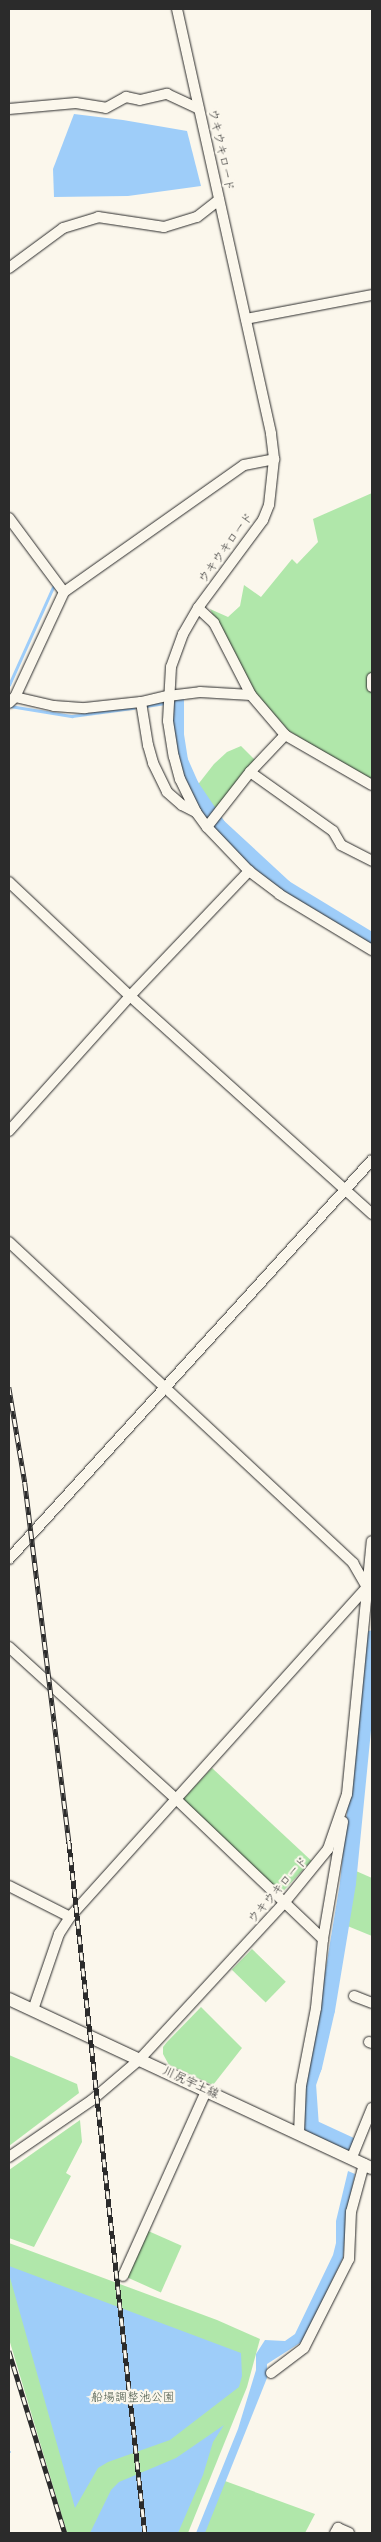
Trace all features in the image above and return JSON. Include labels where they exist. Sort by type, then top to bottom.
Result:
[{"type":"main road","name":"川尻宇土線","points":[[9,1999],[368,2166]]},
{"type":"street","name":"ウキウキロード","points":[[177,9],[271,434],[274,459],[269,505],[263,520],[198,608],[183,634],[170,667],[168,720],[174,757],[180,779],[196,812],[207,827],[248,871],[279,894],[371,948]]},
{"type":"street","points":[[9,109],[76,103],[106,108],[126,97],[140,100],[167,94],[199,109]]},
{"type":"street","points":[[9,268],[63,228],[98,217],[164,227],[197,217],[218,200]]},
{"type":"street","points":[[246,319],[372,295]]},
{"type":"street","points":[[251,695],[200,692],[141,702],[85,708],[12,700],[64,592],[244,465],[274,459]]},
{"type":"street","points":[[9,518],[64,592]]},
{"type":"street","points":[[198,608],[214,623],[251,695],[285,736],[372,786]]},
{"type":"street","points":[[372,678],[372,686]]},
{"type":"street","points":[[141,702],[153,763],[167,792],[182,805],[196,812]]},
{"type":"street","points":[[207,827],[250,772],[285,736]]},
{"type":"street","points":[[250,772],[333,831],[341,845],[372,862]]},
{"type":"street","points":[[9,1131],[130,996],[248,871]]},
{"type":"street","points":[[9,882],[130,996],[372,1214]]},
{"type":"street","points":[[9,1559],[372,1160]]},
{"type":"street","points":[[9,1242],[354,1562],[367,1587],[70,1917],[58,1934],[33,2010]]},
{"type":"street","name":"ウキウキロード","points":[[11,2155],[92,2100],[140,2059],[284,1903],[328,1849],[347,1794],[372,1541]]},
{"type":"street","points":[[9,1647],[177,1800],[284,1903],[324,1938]]},
{"type":"street","points":[[299,2133],[301,2086],[316,2008],[324,1938],[347,1794]]},
{"type":"street","points":[[9,1886],[70,1917]]},
{"type":"street","points":[[354,1996],[372,2003]]},
{"type":"street","points":[[123,2276],[206,2091]]},
{"type":"street","points":[[352,2157],[372,2108]]},
{"type":"street","points":[[271,2373],[304,2348],[349,2259],[351,2212],[368,2166]]},
{"type":"street","points":[[335,2533],[338,2528],[349,2533]]},
{"type":"green space","points":[[372,493],[372,782],[289,731],[256,694],[234,657],[210,609],[228,617],[240,606],[244,585],[261,597],[292,559],[297,564],[318,542],[313,519]]},
{"type":"green space","points":[[241,746],[255,760],[208,819],[195,796],[196,787],[214,764],[227,752]]},
{"type":"green space","points":[[212,1768],[311,1861],[281,1893],[182,1800]]},
{"type":"green space","points":[[356,1871],[372,1878],[372,1936],[345,1925]]},
{"type":"green space","points":[[252,1949],[286,1982],[266,2003],[232,1970]]},
{"type":"green space","points":[[201,2007],[242,2048],[213,2085],[169,2065],[163,2054],[163,2047],[167,2042]]},
{"type":"green space","points":[[9,2055],[77,2084],[79,2093],[9,2146]]},
{"type":"green space","points":[[80,2120],[82,2142],[66,2173],[71,2176],[34,2247],[9,2238],[9,2170]]},
{"type":"green space","points":[[146,2230],[182,2246],[161,2292],[125,2277]]},
{"type":"green space","name":"船場調整池公園","points":[[9,2243],[217,2320],[260,2339],[247,2387],[188,2533],[67,2533],[9,2339]]},
{"type":"green space","points":[[225,2481],[315,2514],[305,2533],[203,2533]]},
{"type":"water","points":[[74,114],[187,131],[201,186],[128,196],[54,197],[53,169]]},
{"type":"water","points":[[348,2171],[355,2174],[348,2208],[343,2258],[303,2341],[267,2364],[267,2378],[205,2533],[196,2533],[238,2429],[256,2370],[256,2354],[265,2340],[285,2341],[295,2334],[333,2255],[336,2243],[336,2221]]},
{"type":"water","points":[[9,2266],[241,2353],[242,2376],[239,2387],[170,2440],[108,2462],[98,2468],[75,2508],[9,2274]]},
{"type":"water","points":[[224,2425],[213,2442],[203,2475],[178,2533],[90,2533],[111,2490],[119,2482],[176,2458]]},
{"type":"waterway","points":[[9,685],[53,587]]},
{"type":"waterway","points":[[176,701],[176,735],[180,761],[191,786],[218,826],[285,888],[372,941]]},
{"type":"waterway","points":[[146,706],[165,703]]},
{"type":"waterway","points":[[10,706],[72,716],[133,708]]},
{"type":"waterway","points":[[350,2145],[311,2127],[308,2084],[314,2067],[327,2010],[348,1883],[372,1638]]},
{"type":"railway","points":[[9,1387],[25,1483],[69,1841],[145,2533]]},
{"type":"railway","points":[[9,2351],[65,2533]]}]
